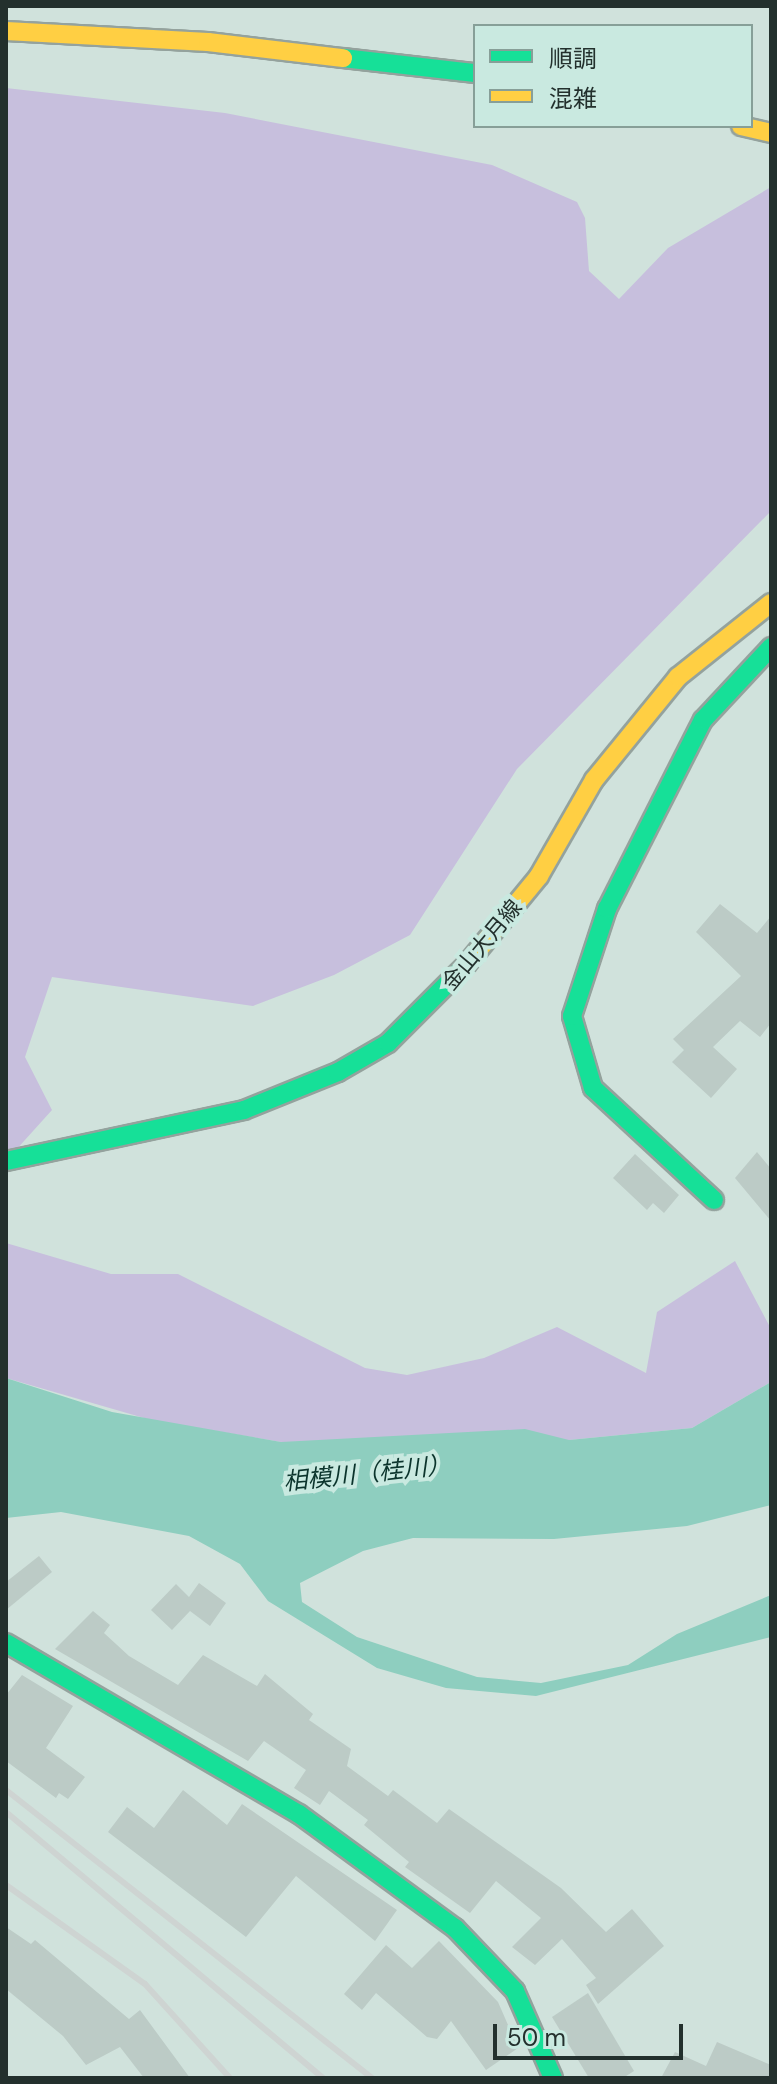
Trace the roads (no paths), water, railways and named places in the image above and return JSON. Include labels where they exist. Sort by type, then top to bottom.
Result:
[{"type":"main road","points":[[6,31],[208,42],[473,73]]},
{"type":"main road","points":[[750,128],[771,133]]},
{"type":"main road","name":"金山大月線","points":[[6,1161],[92,1140],[244,1110],[338,1072],[388,1043],[491,940],[539,876],[594,780],[678,677],[771,603]]},
{"type":"main road","points":[[714,1200],[593,1088],[572,1016],[607,909],[703,720],[771,647]]},
{"type":"main road","points":[[6,1643],[299,1814],[455,1928],[515,1991],[553,2078]]},
{"type":"water","name":"相模川（桂川）","points":[[6,1378],[112,1412],[281,1442],[525,1429],[569,1440],[692,1428],[771,1382],[771,1505],[687,1526],[554,1539],[413,1538],[363,1551],[300,1583],[302,1602],[357,1637],[477,1677],[541,1683],[628,1665],[677,1634],[771,1595],[771,1637],[536,1696],[446,1688],[377,1668],[268,1601],[240,1564],[189,1536],[61,1512],[6,1518]]},
{"type":"railway","points":[[6,1790],[372,2078]]},
{"type":"railway","points":[[6,1812],[323,2078]]},
{"type":"railway","points":[[6,1885],[145,1984],[230,2078]]}]
